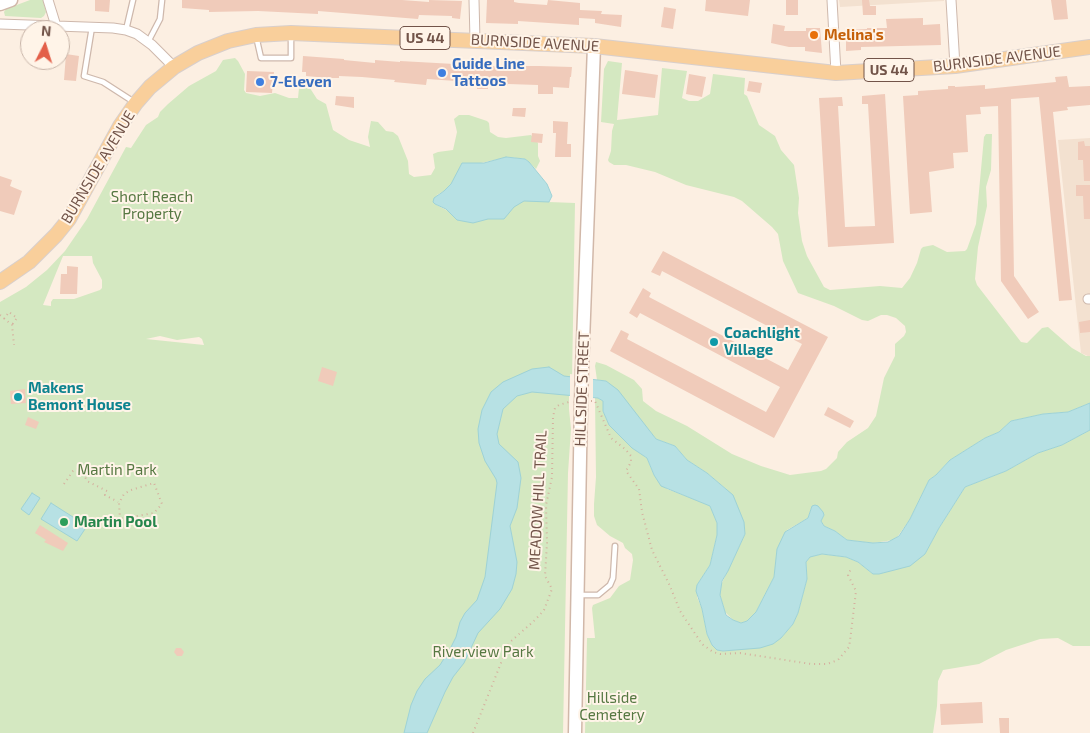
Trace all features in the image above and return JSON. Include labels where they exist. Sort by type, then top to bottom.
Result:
[{"type":"main road","points":[[0,4],[11,0]]},
{"type":"main road","name":"BURNSIDE AVENUE","points":[[0,282],[29,262],[56,235],[72,212],[120,126],[136,103],[150,88],[174,67],[198,53],[228,41],[256,35],[291,33],[594,46],[836,73],[955,66],[1090,47]]},
{"type":"main road","name":"HILLSIDE STREET","points":[[575,733],[578,596],[578,402],[582,369],[594,46]]},
{"type":"street","points":[[48,0],[54,20]]},
{"type":"street","points":[[474,0],[474,40]]},
{"type":"street","points":[[832,0],[836,73]]},
{"type":"street","points":[[951,0],[955,66]]},
{"type":"street","points":[[0,24],[20,25]]},
{"type":"street","points":[[70,26],[126,30],[148,42],[174,67]]},
{"type":"lane","points":[[126,30],[133,0]]},
{"type":"lane","points":[[148,42],[160,19],[162,0]]},
{"type":"lane","points":[[92,27],[84,76],[103,82],[136,103]]},
{"type":"lane","points":[[256,35],[261,58],[291,58],[291,33]]},
{"type":"lane","points":[[578,596],[598,594],[610,586],[613,578],[615,546]]},
{"type":"path","points":[[4,319],[9,312],[17,318],[12,325],[14,345]]},
{"type":"path","points":[[0,315],[12,325]]},
{"type":"path","points":[[578,402],[595,401],[611,438],[625,449],[630,456],[631,462],[626,471],[639,489],[642,512],[652,550],[680,611],[702,644],[713,652],[720,654],[740,652],[811,664],[827,664],[838,660],[849,647],[856,592],[848,575],[851,570]]},
{"type":"path","name":"MEADOW HILL TRAIL","points":[[473,733],[508,643],[544,610],[552,589],[545,576],[547,543],[546,504],[552,477],[553,417],[555,408],[559,405],[578,402]]},
{"type":"path","points":[[64,484],[73,471],[82,468],[87,481],[107,491],[105,495],[119,503]]},
{"type":"path","points":[[120,519],[154,513],[162,504],[154,483],[124,494],[119,503],[120,527]]},
{"type":"shaded area","points":[[839,0],[944,0],[944,1],[840,7]]},
{"type":"shaded area","points":[[1090,138],[1090,357],[1081,353],[1058,140]]},
{"type":"green space","points":[[30,0],[43,0],[46,12],[44,16],[41,18],[5,16],[4,12],[6,9]]},
{"type":"green space","points":[[235,58],[238,61],[245,74],[244,90],[246,93],[260,96],[275,93],[289,98],[298,98],[299,88],[306,82],[317,99],[326,104],[333,130],[349,140],[370,147],[368,137],[371,121],[378,122],[386,131],[393,132],[398,136],[408,161],[409,174],[414,177],[431,175],[435,168],[433,154],[453,150],[457,132],[454,119],[459,115],[469,115],[487,121],[490,132],[498,137],[531,135],[538,143],[540,161],[536,169],[525,159],[508,157],[481,163],[549,202],[575,203],[572,381],[569,382],[571,429],[568,473],[563,733],[0,733],[0,302],[26,287],[47,270],[65,251],[87,219],[126,147],[131,148],[146,125],[158,117],[168,104],[189,86],[216,71],[223,60]],"holes":[[[444,191],[448,211],[435,204],[437,195]],[[63,256],[92,256],[93,263],[102,280],[102,288],[74,299],[53,299],[51,306],[43,305]],[[160,336],[177,340],[199,337],[204,345],[146,339]]]},
{"type":"green space","points":[[608,61],[622,63],[617,120],[658,115],[662,68],[687,71],[682,98],[689,101],[698,101],[710,94],[713,74],[745,78],[744,94],[747,96],[759,125],[775,136],[781,150],[794,165],[799,198],[798,213],[802,241],[807,256],[824,287],[830,290],[880,286],[902,288],[910,278],[923,247],[933,245],[947,252],[965,251],[976,224],[984,137],[986,134],[992,134],[991,170],[986,187],[987,206],[978,247],[975,279],[977,285],[1021,342],[1027,343],[1042,328],[1048,327],[1072,348],[1086,356],[1090,356],[1090,403],[1068,412],[1043,414],[1011,421],[999,432],[985,438],[950,460],[929,480],[910,519],[893,540],[873,543],[847,540],[824,526],[821,521],[824,515],[812,506],[808,518],[787,530],[774,577],[756,612],[747,621],[741,623],[733,620],[725,612],[720,595],[720,587],[745,534],[726,489],[707,473],[687,460],[675,446],[656,439],[606,381],[597,380],[596,362],[606,365],[634,380],[642,389],[643,401],[656,411],[687,426],[732,454],[790,475],[826,469],[837,458],[838,452],[847,442],[868,428],[876,416],[884,378],[895,356],[895,344],[906,332],[905,326],[896,318],[887,315],[881,315],[868,321],[862,320],[834,306],[798,293],[783,261],[778,234],[742,201],[734,197],[686,185],[655,172],[626,165],[614,165],[609,162],[614,124],[601,122],[604,69]]},
{"type":"green space","name":"Hillside Cemetery","points":[[595,398],[603,401],[603,411],[609,422],[632,447],[647,458],[654,475],[667,489],[710,505],[717,523],[717,535],[710,565],[697,585],[697,597],[712,645],[723,651],[772,644],[781,638],[793,624],[798,613],[807,579],[806,562],[809,557],[822,554],[846,557],[858,562],[873,574],[879,574],[925,554],[965,487],[1006,471],[1038,453],[1062,445],[1090,430],[1090,646],[1073,646],[1058,638],[1040,639],[1006,650],[979,664],[943,670],[938,681],[933,733],[585,733],[587,638],[595,638],[592,608],[593,605],[610,598],[619,586],[630,580],[633,560],[632,554],[625,548],[623,543],[610,536],[597,525],[594,516],[596,477]]},
{"type":"water","points":[[506,157],[525,159],[529,162],[547,184],[552,196],[549,202],[524,201],[514,207],[504,219],[488,219],[473,223],[457,220],[446,209],[433,202],[434,198],[451,184],[462,163],[484,163]]},
{"type":"water","points":[[549,367],[564,376],[606,381],[618,390],[656,439],[675,446],[687,460],[707,473],[733,495],[744,522],[745,534],[722,581],[720,595],[726,615],[741,623],[747,621],[756,612],[774,577],[777,549],[785,532],[808,518],[812,506],[818,506],[823,512],[824,515],[821,521],[824,526],[847,540],[873,543],[888,542],[899,536],[910,519],[929,480],[950,460],[985,438],[999,432],[1011,421],[1043,414],[1068,412],[1090,403],[1090,430],[1062,445],[1038,453],[1006,471],[965,487],[925,554],[910,566],[873,574],[858,562],[846,557],[822,554],[810,557],[806,562],[807,579],[798,613],[793,624],[781,638],[773,644],[760,648],[723,651],[717,650],[712,645],[707,634],[696,591],[697,585],[710,565],[717,535],[717,523],[710,506],[661,486],[647,458],[632,448],[609,425],[603,411],[603,401],[598,398],[532,392],[517,396],[503,409],[497,434],[499,444],[518,462],[521,478],[517,508],[510,526],[517,562],[512,589],[500,609],[478,633],[464,663],[453,677],[445,692],[427,733],[404,733],[411,705],[417,691],[425,679],[440,665],[450,649],[460,622],[465,613],[477,600],[485,577],[497,483],[485,461],[479,443],[478,429],[482,410],[491,392],[503,382],[532,369]]},
{"type":"water","points":[[32,493],[40,498],[29,515],[21,509]]},
{"type":"water","name":"Martin Pool","points":[[51,503],[87,526],[77,541],[41,519]]},
{"type":"pier","points":[[570,374],[593,377],[593,399],[570,397]]},
{"type":"building","points":[[95,0],[110,0],[109,12],[95,11]]},
{"type":"building","points":[[182,0],[462,1],[460,19],[452,18],[452,16],[419,15],[418,19],[318,11],[318,14],[258,11],[209,12],[209,10],[182,8]]},
{"type":"building","points":[[487,0],[514,0],[514,2],[519,3],[547,5],[548,0],[580,3],[580,10],[602,11],[601,14],[622,15],[621,27],[595,23],[595,19],[579,18],[579,25],[518,21],[518,24],[486,23]]},
{"type":"building","points":[[706,0],[750,0],[748,16],[705,11]]},
{"type":"building","points":[[786,0],[798,0],[798,15],[786,15]]},
{"type":"building","points":[[862,0],[869,0],[870,6],[876,6],[876,15],[863,15]]},
{"type":"building","points":[[1051,0],[1066,0],[1068,19],[1054,20]]},
{"type":"building","points":[[664,7],[676,9],[673,29],[661,27]]},
{"type":"building","points":[[923,18],[923,25],[940,24],[941,45],[861,47],[861,50],[846,51],[846,30],[887,28],[886,19]]},
{"type":"building","points":[[773,24],[785,26],[784,31],[806,31],[806,28],[820,28],[822,53],[805,51],[805,47],[789,47],[771,43]]},
{"type":"building","points":[[70,55],[79,56],[76,81],[64,80],[65,70],[70,70]]},
{"type":"building","points":[[303,56],[375,63],[375,60],[524,68],[524,66],[572,67],[569,88],[553,87],[553,94],[538,94],[538,85],[488,85],[488,89],[477,89],[477,85],[456,84],[456,81],[427,79],[426,85],[362,77],[339,76],[339,78],[328,78],[306,76],[306,72],[302,72]]},
{"type":"building","points":[[625,70],[658,75],[655,98],[622,94]]},
{"type":"building","name":"7-Eleven","points":[[247,71],[274,72],[272,93],[246,92]]},
{"type":"building","points":[[689,74],[706,77],[702,97],[686,94]]},
{"type":"building","points":[[1067,76],[1069,87],[1090,86],[1090,105],[1067,107],[1068,110],[1053,112],[1072,300],[1059,301],[1039,97],[1011,99],[1014,276],[1039,312],[1028,319],[1001,281],[998,106],[980,107],[981,114],[966,115],[968,152],[953,153],[954,168],[929,172],[932,212],[910,214],[903,96],[918,95],[918,91],[948,89],[948,86],[985,85],[985,89],[1056,82],[1055,77]]},
{"type":"building","points":[[749,81],[762,83],[760,93],[747,91]]},
{"type":"building","points":[[885,94],[894,243],[828,247],[819,98],[842,97],[843,106],[838,106],[845,227],[875,226],[868,104],[862,104],[862,96]]},
{"type":"building","points":[[336,96],[354,97],[354,108],[335,105]]},
{"type":"building","points":[[513,108],[526,108],[525,117],[512,116]]},
{"type":"building","points":[[553,121],[568,122],[567,144],[571,144],[571,157],[555,157],[556,133],[553,133]]},
{"type":"building","points":[[532,133],[543,134],[542,143],[531,142]]},
{"type":"building","points":[[1084,141],[1085,146],[1090,146],[1090,181],[1084,181],[1083,160],[1078,160],[1078,142]]},
{"type":"building","points":[[0,176],[12,180],[10,186],[22,191],[14,215],[0,211]]},
{"type":"building","points":[[1076,185],[1090,185],[1090,219],[1084,219],[1083,196],[1076,196]]},
{"type":"building","name":"Coachlight Village","points":[[663,251],[828,337],[774,438],[610,351],[621,330],[629,334],[627,339],[766,412],[780,387],[640,313],[637,318],[629,313],[643,288],[651,293],[649,297],[788,370],[802,344],[662,271],[660,276],[651,272]]},
{"type":"building","points":[[67,266],[78,267],[77,294],[60,294],[61,274],[67,274]]},
{"type":"building","points":[[1090,320],[1090,332],[1080,333],[1079,322]]},
{"type":"building","points":[[322,367],[337,372],[333,386],[318,381]]},
{"type":"building","name":"Makens Bemont House","points":[[25,389],[26,403],[11,404],[10,391]]},
{"type":"building","points":[[828,407],[854,421],[850,428],[824,415]]},
{"type":"building","points":[[28,417],[39,422],[36,429],[25,425]]},
{"type":"building","points":[[40,525],[68,543],[63,551],[44,542],[46,540],[35,533]]},
{"type":"building","points":[[176,648],[181,648],[184,652],[182,656],[177,656],[174,652]]},
{"type":"building","points":[[982,702],[983,723],[941,725],[940,704]]},
{"type":"building","points":[[999,718],[1009,718],[1009,733],[1000,733]]},
{"type":"place","name":"Melina's","points":[[814,35]]},
{"type":"place","name":"Guide Line Tattoos","points":[[442,73]]},
{"type":"place","name":"7-Eleven","points":[[260,82]]},
{"type":"place","name":"Coachlight Village","points":[[714,342]]},
{"type":"place","name":"Makens Bemont House","points":[[18,397]]},
{"type":"place","name":"Martin Pool","points":[[64,522]]},
{"type":"park label","name":"Short Reach Property","points":[[152,206]]},
{"type":"park label","name":"Martin Park","points":[[117,470]]},
{"type":"park label","name":"Riverview Park","points":[[483,652]]}]
